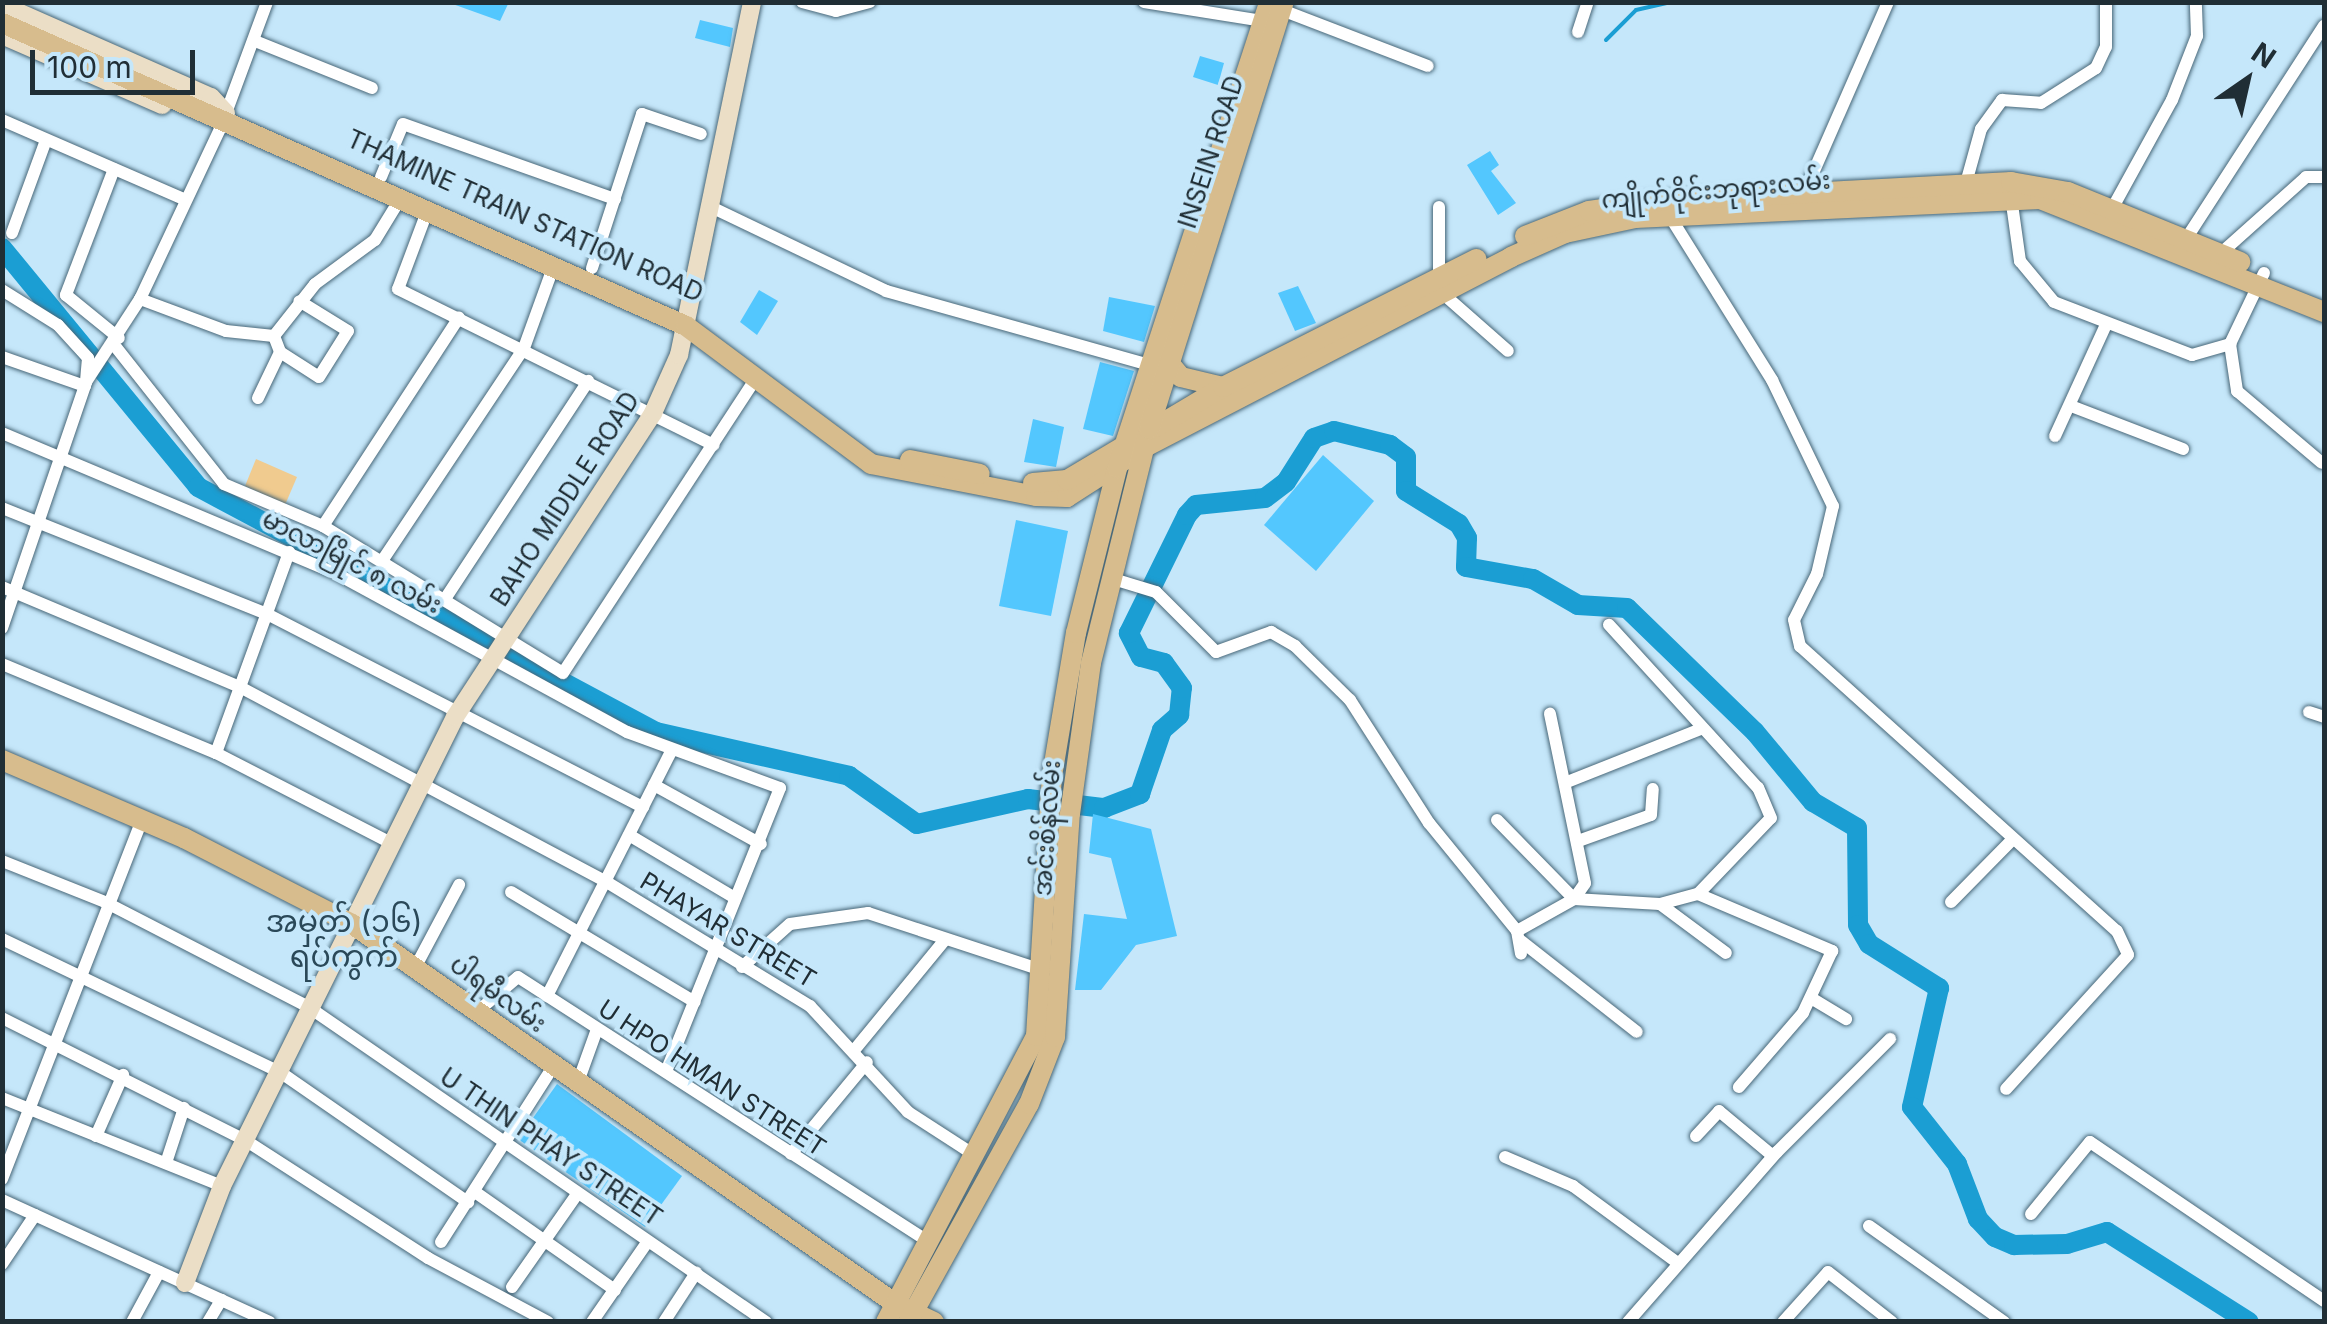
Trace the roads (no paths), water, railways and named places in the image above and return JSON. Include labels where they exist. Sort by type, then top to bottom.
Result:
[{"type":"main road","points":[[1223,388],[1180,378],[1161,365],[1177,289],[1275,9]]},
{"type":"main road","name":"INSEIN ROAD","points":[[1186,316],[1275,9]]},
{"type":"main road","name":"THAMINE TRAIN STATION ROAD","points":[[2,24],[687,318],[876,454],[1054,486],[1139,440]]},
{"type":"main road","name":"THAMINE TRAIN STATION ROAD","points":[[224,119],[382,177],[427,212],[573,267]]},
{"type":"main road","name":"ကျိုက်ဝိုင်းဘုရားလမ်း","points":[[1139,440],[1223,388],[1440,284],[1564,233],[1664,208],[1966,183],[2011,190],[2112,209],[2324,312]]},
{"type":"main road","name":"ကျိုက်ဝိုင်းဘုရားလမ်း","points":[[1807,197],[2011,190],[2220,254],[2260,279],[2324,298]]},
{"type":"main road","name":"ကျိုက်ဝိုင်းဘုရားလမ်း","points":[[1139,440],[1440,284]]},
{"type":"main road","name":"အင်းစိန်လမ်း","points":[[1062,788],[1139,440],[1161,365],[1186,316]]},
{"type":"main road","name":"THAMINE TRAIN STATION ROAD","points":[[687,318],[756,377],[871,464],[1067,498]]},
{"type":"main road","name":"အင်းစိန်လမ်း","points":[[901,1314],[1029,1104],[1055,1037],[1062,788],[1102,530],[1118,468],[1139,440]]},
{"type":"main road","points":[[1102,530],[1067,498],[1118,468]]},
{"type":"main road","name":"ပါရမီလမ်း","points":[[2,760],[142,820],[352,924],[901,1314],[934,1322]]},
{"type":"main road","name":"အင်းစိန်လမ်း","points":[[901,1314],[930,1244],[1030,1054],[1044,971],[1055,938]]},
{"type":"street","points":[[2,628],[9,589],[40,522],[89,380],[114,346],[140,299],[224,119],[267,2]]},
{"type":"street","name":"BAHO MIDDLE ROAD","points":[[185,1284],[222,1186],[455,716],[653,414],[687,318],[752,2]]},
{"type":"street","points":[[802,2],[836,11],[870,2]]},
{"type":"street","points":[[1144,2],[1275,9],[1428,66]]},
{"type":"street","points":[[1578,32],[1588,2]]},
{"type":"street","points":[[1807,197],[1888,2]]},
{"type":"street","points":[[1966,183],[1982,130],[2002,100],[2041,103],[2096,68],[2106,47],[2106,2]]},
{"type":"street","points":[[2112,209],[2172,100],[2197,36],[2196,2]]},
{"type":"street","points":[[2,4],[211,97],[224,119]]},
{"type":"street","points":[[2182,245],[2324,26]]},
{"type":"street","points":[[2,35],[224,119]]},
{"type":"street","points":[[255,40],[372,88]]},
{"type":"street","points":[[382,562],[524,348],[615,199],[642,114],[701,134]]},
{"type":"street","points":[[2,120],[184,199]]},
{"type":"street","points":[[382,177],[402,124],[615,199]]},
{"type":"street","points":[[12,233],[46,140]]},
{"type":"street","points":[[114,169],[66,295],[73,307],[114,346],[202,466],[224,484],[323,526],[446,598],[505,639],[568,673],[756,377]]},
{"type":"street","points":[[2220,254],[2306,177],[2324,176]]},
{"type":"street","points":[[2011,190],[2020,261],[2054,302],[2105,327],[2192,355],[2230,344]]},
{"type":"street","points":[[274,336],[299,301],[375,240],[404,197]]},
{"type":"street","points":[[710,207],[886,291],[1161,365]]},
{"type":"street","points":[[1439,208],[1440,284],[1508,350]]},
{"type":"street","points":[[1664,208],[1772,380],[1829,492],[1833,506],[1817,574],[1794,620],[1800,646],[2116,932],[2128,955],[2006,1089]]},
{"type":"street","points":[[427,212],[398,289],[524,348],[712,445]]},
{"type":"street","points":[[2260,279],[2230,344],[2240,398],[2322,463]]},
{"type":"street","points":[[2,290],[58,325],[88,358],[89,380]]},
{"type":"street","points":[[140,299],[226,331],[274,336]]},
{"type":"street","points":[[274,336],[280,352],[319,376],[348,332],[299,301]]},
{"type":"street","points":[[323,526],[459,316]]},
{"type":"street","points":[[2055,436],[2105,327]]},
{"type":"street","points":[[258,398],[280,352]]},
{"type":"street","points":[[2,356],[89,380]]},
{"type":"street","points":[[446,598],[588,382]]},
{"type":"street","points":[[2071,406],[2183,449]]},
{"type":"street","name":"မာလာမြိုင် ၈ လမ်း","points":[[2,433],[64,454],[289,552],[491,661],[672,750],[782,790],[761,844]]},
{"type":"street","points":[[2,508],[267,614],[455,716],[643,807]]},
{"type":"street","points":[[216,753],[289,552]]},
{"type":"street","points":[[1110,578],[1156,592],[1216,652],[1270,632],[1295,646],[1339,686],[1429,823],[1520,942],[1637,1032]]},
{"type":"street","name":"PHAYAR STREET","points":[[9,589],[238,686],[605,882],[810,1006],[856,1048],[908,1112],[978,1157]]},
{"type":"street","points":[[1496,820],[1574,899],[1660,904],[1698,894],[1772,811],[1610,625]]},
{"type":"street","points":[[2,664],[216,753],[392,843]]},
{"type":"street","points":[[2309,712],[2324,717]]},
{"type":"street","points":[[1520,942],[1574,899],[1584,883],[1581,840],[1550,714]]},
{"type":"street","points":[[1567,782],[1701,729]]},
{"type":"street","points":[[546,996],[672,750]]},
{"type":"street","points":[[654,784],[761,844],[712,949],[667,1070]]},
{"type":"street","points":[[1581,840],[1652,815],[1653,788]]},
{"type":"street","points":[[2,1179],[106,902],[142,820]]},
{"type":"street","points":[[629,835],[735,898]]},
{"type":"street","points":[[1951,902],[2013,840]]},
{"type":"street","name":"U THIN PHAY STREET","points":[[2,861],[106,902],[310,1008],[766,1322]]},
{"type":"street","points":[[416,966],[458,885]]},
{"type":"street","points":[[511,892],[695,1002]]},
{"type":"street","points":[[1698,894],[1827,945],[1832,967],[1739,1087]]},
{"type":"street","points":[[1660,904],[1726,953]]},
{"type":"street","points":[[742,967],[790,924],[814,914],[868,913],[1044,971]]},
{"type":"street","points":[[2,938],[80,971],[280,1072],[616,1290]]},
{"type":"street","points":[[856,1048],[944,941]]},
{"type":"street","name":"U HPO HMAN STREET","points":[[478,1011],[515,977],[596,1032],[667,1070],[930,1244]]},
{"type":"street","points":[[1811,998],[1846,1019]]},
{"type":"street","points":[[2,1018],[56,1039],[245,1140],[428,1258],[548,1322]]},
{"type":"street","points":[[578,1082],[596,1032]]},
{"type":"street","points":[[1628,1322],[1773,1156],[1890,1039]]},
{"type":"street","points":[[791,1154],[866,1062]]},
{"type":"street","points":[[442,1242],[554,1066]]},
{"type":"street","points":[[96,1136],[123,1075]]},
{"type":"street","points":[[2,1098],[222,1186]]},
{"type":"street","points":[[166,1163],[184,1108]]},
{"type":"street","points":[[1696,1136],[1720,1111],[1773,1156]]},
{"type":"street","points":[[2031,1214],[2090,1142],[2324,1301]]},
{"type":"street","points":[[1504,1157],[1573,1186],[1678,1263]]},
{"type":"street","points":[[512,1287],[577,1194]]},
{"type":"street","points":[[2,1200],[270,1322]]},
{"type":"street","points":[[2,1264],[35,1215]]},
{"type":"street","points":[[1869,1226],[1997,1319]]},
{"type":"street","points":[[592,1322],[648,1241]]},
{"type":"street","points":[[132,1322],[158,1272]]},
{"type":"street","points":[[1783,1322],[1828,1272],[1892,1322]]},
{"type":"street","points":[[664,1322],[696,1273]]},
{"type":"street","points":[[208,1322],[221,1300]]},
{"type":"waterway","points":[[1606,40],[1636,10],[1672,2]]},
{"type":"waterway","points":[[2,248],[198,487],[656,732],[849,776],[917,824],[1028,799],[1104,808],[1140,794],[1162,730],[1179,715],[1182,688],[1164,663],[1141,657],[1129,633],[1187,515],[1196,505],[1265,498],[1286,482],[1314,438],[1334,431],[1390,445],[1406,457],[1406,491],[1459,524],[1467,538],[1466,567],[1533,579],[1578,605],[1627,608],[1755,732],[1813,802],[1857,828],[1858,925],[1869,944],[1939,988],[1912,1107],[1957,1164],[1978,1219],[1995,1237],[2014,1245],[2067,1244],[2107,1232],[2249,1322]]},
{"type":"district","name":"အမှတ် (၁၆) ရပ်ကွက်","points":[[344,938]]}]
